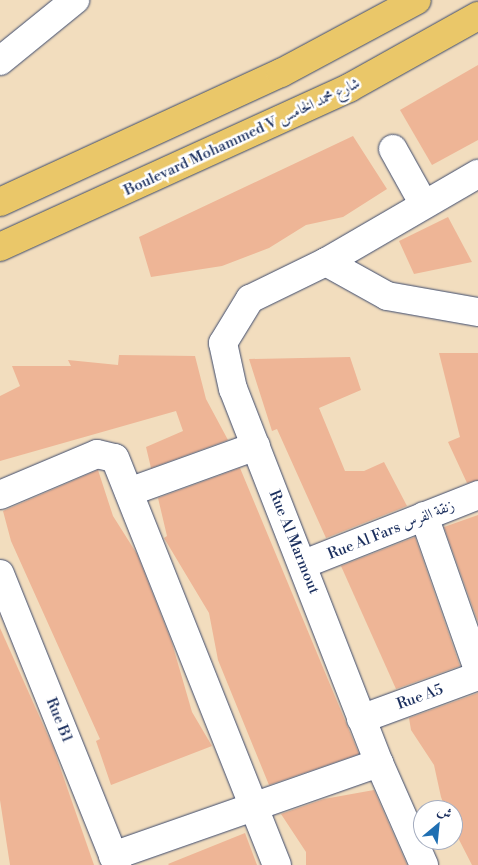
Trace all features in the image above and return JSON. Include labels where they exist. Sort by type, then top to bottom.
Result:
[{"type":"main road","points":[[0,202],[281,73],[417,0]]},
{"type":"main road","name":"Boulevard Mohammed V شارع محمد الخامس","points":[[0,247],[341,92],[478,16]]},
{"type":"street","points":[[0,60],[75,0]]},
{"type":"street","points":[[393,149],[423,203]]},
{"type":"street","name":"Rue Al Marmout","points":[[424,865],[361,719],[304,564],[224,362],[223,343],[250,299],[326,262],[423,203],[478,174]]},
{"type":"street","points":[[326,262],[387,296],[478,312]]},
{"type":"street","points":[[129,492],[256,446]]},
{"type":"street","points":[[0,494],[104,453],[115,458],[276,865]]},
{"type":"street","name":"Rue Al Fars زنقة الفرس","points":[[304,564],[478,496]]},
{"type":"street","points":[[424,516],[478,669]]},
{"type":"street","name":"Rue B1","points":[[0,574],[115,860]]},
{"type":"street","name":"Rue A5","points":[[361,719],[478,676]]},
{"type":"street","points":[[115,860],[379,763]]},
{"type":"building","points":[[478,65],[478,140],[432,165],[400,110]]},
{"type":"building","points":[[353,136],[387,189],[343,217],[306,225],[269,248],[222,266],[151,277],[139,237]]},
{"type":"building","points":[[448,217],[472,262],[414,274],[399,241]]},
{"type":"building","points":[[439,353],[478,353],[478,480],[467,483],[448,442],[460,437]]},
{"type":"building","points":[[119,355],[195,356],[206,399],[228,440],[151,468],[146,447],[183,431],[176,411],[0,461],[0,396],[20,386],[12,366],[71,366],[68,360],[118,365]]},
{"type":"building","points":[[350,357],[361,390],[319,408],[345,471],[364,471],[384,462],[407,506],[326,538],[277,429],[272,431],[249,359]]},
{"type":"building","points":[[240,468],[359,754],[269,785],[218,660],[209,613],[164,538],[167,536],[158,498]]},
{"type":"building","points":[[98,470],[113,516],[137,554],[172,643],[192,712],[212,746],[111,785],[96,741],[100,739],[11,541],[3,511]]},
{"type":"building","points":[[478,515],[478,622],[444,527]]},
{"type":"building","points":[[415,537],[460,666],[396,689],[341,566]]},
{"type":"building","points":[[0,628],[53,747],[94,865],[10,865],[0,800]]},
{"type":"building","points":[[478,693],[478,865],[472,865],[463,847],[463,800],[442,800],[434,765],[411,730],[409,718]]},
{"type":"building","points":[[374,790],[407,865],[306,865],[306,852],[281,814],[324,799]]},
{"type":"building","points":[[245,833],[257,865],[168,864]]}]
